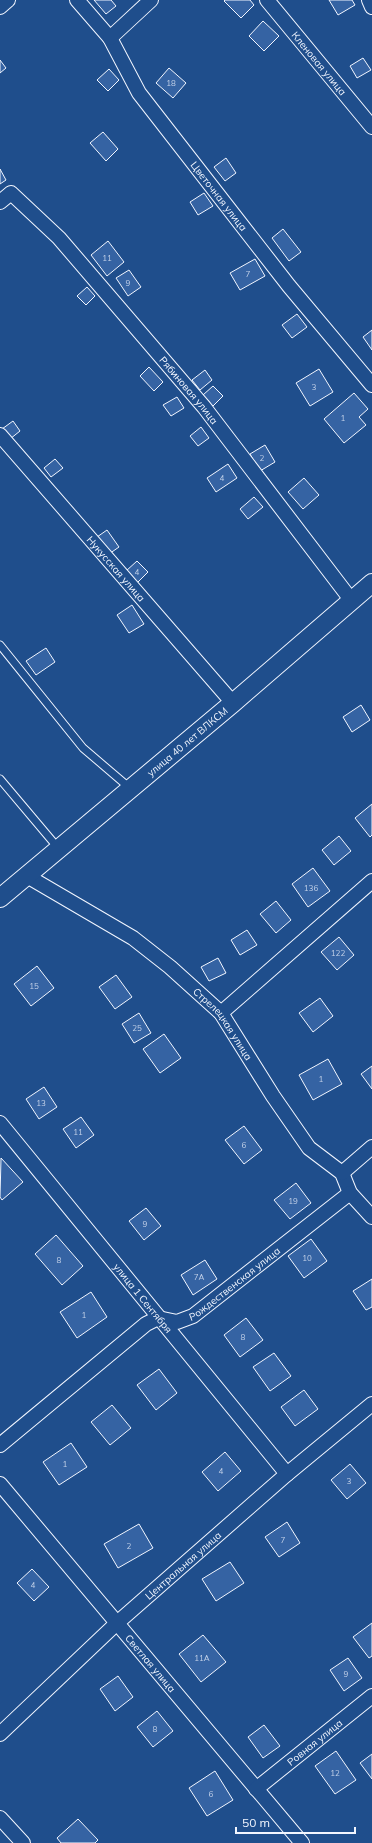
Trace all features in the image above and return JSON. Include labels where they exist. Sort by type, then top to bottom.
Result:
[{"type":"street","points":[[0,7],[8,0]]},
{"type":"street","name":"Цветочная улица","points":[[77,0],[110,38],[139,93],[289,286],[372,385]]},
{"type":"street","points":[[110,38],[151,0]]},
{"type":"street","name":"Кленовая улица","points":[[268,0],[372,127]]},
{"type":"street","points":[[369,0],[372,6]]},
{"type":"street","name":"Рябиновая улица","points":[[0,202],[11,193],[59,238],[204,407],[352,601]]},
{"type":"street","name":"Нукусская улица","points":[[0,435],[233,703]]},
{"type":"street","name":"улица 40 лет ВЛКСМ","points":[[0,898],[233,703],[372,583]]},
{"type":"street","name":"Стрелецкая улица","points":[[27,876],[133,938],[170,967],[221,1013],[273,1096],[309,1148],[342,1173]]},
{"type":"street","points":[[221,1013],[372,881]]},
{"type":"street","name":"улица 1 Сентября","points":[[0,1122],[158,1318],[287,1474]]},
{"type":"street","points":[[372,1147],[342,1173],[350,1193],[372,1217]]},
{"type":"street","name":"Рождественская улица","points":[[158,1318],[177,1322],[193,1316],[350,1193]]},
{"type":"street","points":[[0,1445],[146,1324],[158,1318]]},
{"type":"street","name":"Центральная улица","points":[[0,1734],[117,1623],[287,1474],[372,1404]]},
{"type":"street","name":"Светлая улица","points":[[0,1484],[302,1843]]},
{"type":"street","name":"Ровная улица","points":[[256,1789],[372,1696]]},
{"type":"street","points":[[0,1818],[23,1843]]},
{"type":"lane","points":[[0,645],[83,748],[131,789]]},
{"type":"lane","points":[[0,779],[59,849]]},
{"type":"building","points":[[94,0],[111,0],[116,6],[106,14]]},
{"type":"building","points":[[250,0],[254,5],[241,18],[224,1]]},
{"type":"building","points":[[329,0],[352,0],[355,5],[338,15]]},
{"type":"building","points":[[263,21],[279,36],[264,51],[249,36]]},
{"type":"building","points":[[363,58],[371,70],[357,78],[350,66]]},
{"type":"building","points":[[0,60],[6,68],[0,73]]},
{"type":"building","points":[[169,68],[186,83],[173,98],[156,83]]},
{"type":"building","points":[[109,69],[119,80],[108,91],[97,80]]},
{"type":"building","points":[[103,132],[118,149],[106,161],[90,143]]},
{"type":"building","points":[[226,158],[236,173],[225,181],[214,167]]},
{"type":"building","points":[[0,169],[6,180],[0,184]]},
{"type":"building","points":[[204,193],[213,206],[198,215],[190,202]]},
{"type":"building","points":[[283,229],[301,252],[289,261],[272,238]]},
{"type":"building","points":[[108,241],[124,262],[107,276],[91,255]]},
{"type":"building","points":[[255,259],[265,276],[240,290],[230,273]]},
{"type":"building","points":[[129,270],[141,287],[128,296],[116,278]]},
{"type":"building","points":[[87,287],[95,296],[86,305],[77,296]]},
{"type":"building","points":[[297,314],[307,327],[292,338],[282,325]]},
{"type":"building","points":[[372,330],[372,350],[363,337]]},
{"type":"building","points":[[149,367],[163,382],[154,391],[140,376]]},
{"type":"building","points":[[319,369],[333,392],[310,406],[296,383]]},
{"type":"building","points":[[205,370],[212,380],[200,390],[192,380]]},
{"type":"building","points":[[213,386],[223,396],[213,406],[203,395]]},
{"type":"building","points":[[354,393],[368,409],[359,417],[366,425],[344,443],[324,419]]},
{"type":"building","points":[[177,397],[184,408],[171,416],[163,405]]},
{"type":"building","points":[[13,421],[20,431],[10,439],[2,429]]},
{"type":"building","points":[[201,427],[209,438],[198,446],[190,436]]},
{"type":"building","points":[[265,445],[275,462],[260,471],[250,454]]},
{"type":"building","points":[[55,459],[63,468],[51,477],[44,468]]},
{"type":"building","points":[[228,464],[237,478],[216,492],[207,478]]},
{"type":"building","points":[[304,478],[319,495],[303,509],[288,492]]},
{"type":"building","points":[[254,497],[263,507],[248,519],[240,509]]},
{"type":"building","points":[[107,530],[119,547],[109,554],[97,537]]},
{"type":"building","points":[[137,561],[148,572],[137,583],[126,571]]},
{"type":"building","points":[[132,605],[144,624],[129,633],[117,615]]},
{"type":"building","points":[[46,648],[55,662],[36,675],[26,661]]},
{"type":"building","points":[[361,705],[370,720],[352,732],[343,717]]},
{"type":"building","points":[[372,804],[372,835],[370,837],[355,818]]},
{"type":"building","points":[[339,836],[351,851],[334,865],[322,850]]},
{"type":"building","points":[[313,868],[330,891],[308,907],[292,884]]},
{"type":"building","points":[[276,901],[291,920],[276,933],[260,914]]},
{"type":"building","points":[[247,930],[257,945],[240,955],[231,940]]},
{"type":"building","points":[[339,937],[354,955],[337,970],[321,952]]},
{"type":"building","points":[[218,958],[226,973],[209,981],[201,967]]},
{"type":"building","points":[[37,966],[54,988],[31,1006],[14,984]]},
{"type":"building","points":[[116,975],[132,997],[115,1009],[99,987]]},
{"type":"building","points":[[320,998],[333,1016],[313,1032],[299,1013]]},
{"type":"building","points":[[139,1013],[151,1033],[134,1043],[122,1024]]},
{"type":"building","points":[[164,1034],[181,1058],[160,1073],[143,1049]]},
{"type":"building","points":[[328,1059],[342,1084],[313,1100],[299,1075]]},
{"type":"building","points":[[372,1066],[372,1089],[361,1074]]},
{"type":"building","points":[[44,1087],[57,1107],[39,1119],[26,1099]]},
{"type":"building","points":[[81,1117],[94,1135],[76,1148],[63,1129]]},
{"type":"building","points":[[244,1126],[262,1150],[244,1164],[225,1140]]},
{"type":"building","points":[[1,1158],[23,1182],[2,1200],[0,1197]]},
{"type":"building","points":[[296,1183],[311,1203],[290,1219],[274,1200]]},
{"type":"building","points":[[146,1208],[161,1226],[144,1240],[129,1221]]},
{"type":"building","points":[[56,1235],[83,1266],[62,1285],[35,1254]]},
{"type":"building","points":[[311,1239],[327,1261],[304,1278],[288,1256]]},
{"type":"building","points":[[205,1260],[217,1279],[193,1295],[181,1275]]},
{"type":"building","points":[[372,1279],[372,1307],[366,1310],[353,1291]]},
{"type":"building","points":[[91,1292],[107,1317],[77,1338],[60,1312]]},
{"type":"building","points":[[246,1318],[263,1340],[240,1357],[224,1335]]},
{"type":"building","points":[[274,1353],[291,1376],[270,1391],[253,1367]]},
{"type":"building","points":[[159,1369],[177,1393],[156,1410],[137,1385]]},
{"type":"building","points":[[304,1390],[318,1409],[295,1426],[281,1407]]},
{"type":"building","points":[[112,1405],[131,1428],[110,1445],[91,1422]]},
{"type":"building","points":[[71,1443],[87,1467],[59,1485],[43,1462]]},
{"type":"building","points":[[225,1452],[241,1471],[218,1491],[202,1472]]},
{"type":"building","points":[[350,1464],[366,1483],[347,1499],[331,1480]]},
{"type":"building","points":[[287,1522],[300,1543],[279,1557],[265,1537]]},
{"type":"building","points":[[139,1524],[153,1548],[118,1568],[104,1544]]},
{"type":"building","points":[[230,1562],[244,1583],[216,1601],[202,1579]]},
{"type":"building","points":[[32,1569],[49,1587],[34,1601],[17,1583]]},
{"type":"building","points":[[372,1623],[372,1656],[369,1658],[353,1637]]},
{"type":"building","points":[[203,1635],[226,1662],[201,1682],[179,1654]]},
{"type":"building","points":[[348,1658],[362,1678],[344,1691],[330,1670]]},
{"type":"building","points":[[118,1676],[133,1697],[115,1711],[100,1689]]},
{"type":"building","points":[[157,1711],[173,1731],[153,1747],[137,1727]]},
{"type":"building","points":[[264,1725],[280,1746],[263,1758],[248,1737]]},
{"type":"building","points":[[336,1751],[356,1780],[335,1794],[315,1766]]},
{"type":"building","points":[[372,1754],[372,1779],[360,1763]]},
{"type":"building","points":[[215,1771],[233,1800],[207,1816],[189,1788]]},
{"type":"building","points":[[78,1819],[98,1840],[95,1843],[61,1843],[57,1838]]}]
